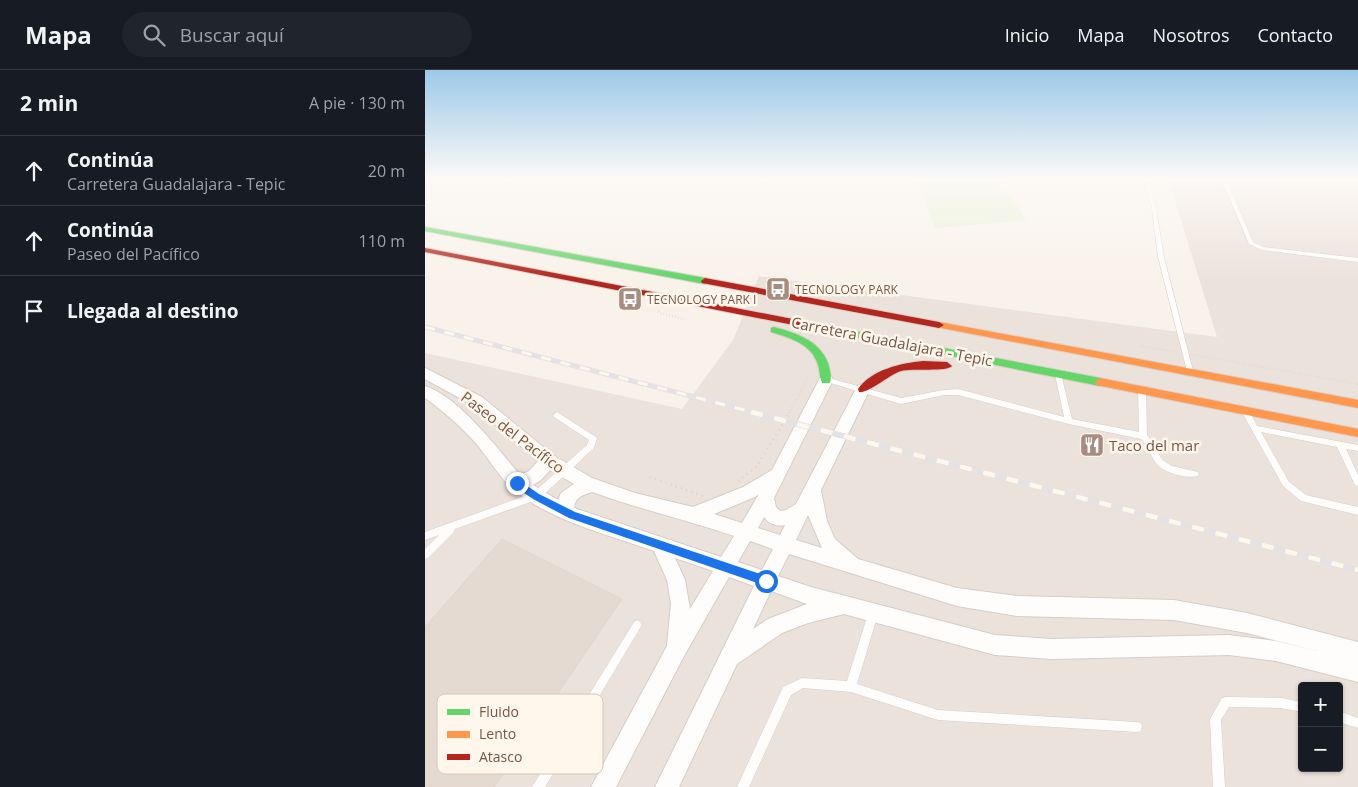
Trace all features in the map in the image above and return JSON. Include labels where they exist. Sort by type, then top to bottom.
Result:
[{"type":"highway","name":"Carretera Guadalajara - Tepic","points":[[425,229],[1358,404]]},
{"type":"highway","name":"Carretera Guadalajara - Tepic","points":[[425,250],[1244,409],[1358,433]]},
{"type":"highway","points":[[707,305],[743,321],[795,336],[818,352],[827,366],[818,377]]},
{"type":"highway","points":[[863,389],[888,370],[902,365],[917,363],[954,367]]},
{"type":"highway","points":[[973,369],[1053,372]]},
{"type":"street","name":"Paseo del Pacífico","points":[[425,373],[477,401],[547,460],[563,471],[593,485],[635,500],[693,515],[785,545]]},
{"type":"street","points":[[603,787],[677,649],[767,498],[818,377]]},
{"type":"street","points":[[667,787],[728,658],[863,389]]},
{"type":"street","name":"Paseo del Pacífico","points":[[425,391],[452,410],[477,434],[517,483],[536,496],[572,515],[725,568]]},
{"type":"street","points":[[517,483],[527,481],[541,471],[547,460]]},
{"type":"street","points":[[693,515],[749,492],[777,475]]},
{"type":"street","points":[[565,510],[567,498],[576,490],[593,485]]},
{"type":"street","points":[[767,498],[768,510],[772,516],[780,519],[789,518],[808,500]]},
{"type":"street","points":[[808,500],[829,545],[853,567]]},
{"type":"street","points":[[660,545],[675,580],[681,603],[677,649]]},
{"type":"street","points":[[785,545],[957,597],[1017,606],[1174,610],[1247,623],[1358,652]]},
{"type":"street","points":[[725,568],[873,614],[995,645],[1052,649],[1229,645],[1276,651],[1358,672]]},
{"type":"street","points":[[728,658],[775,626],[808,613],[842,605]]},
{"type":"lane","points":[[1154,211],[1161,257],[1190,373]]},
{"type":"lane","points":[[1237,211],[1251,243],[1262,248],[1358,260]]},
{"type":"lane","points":[[1053,372],[1069,421]]},
{"type":"lane","points":[[818,377],[901,401],[949,391],[958,392],[1069,421],[1143,436],[1151,443],[1162,465],[1195,474]]},
{"type":"lane","points":[[1142,389],[1143,436]]},
{"type":"lane","points":[[1244,409],[1286,484],[1304,498],[1358,511]]},
{"type":"lane","points":[[425,536],[452,528],[536,496],[590,447],[593,439],[557,415]]},
{"type":"lane","points":[[1255,428],[1358,448]]},
{"type":"lane","points":[[1341,445],[1358,483]]},
{"type":"lane","points":[[425,554],[452,528]]},
{"type":"lane","points":[[851,687],[873,614]]},
{"type":"lane","points":[[594,694],[637,624]]},
{"type":"lane","points":[[743,787],[787,692],[802,683],[851,687],[937,716],[1137,727]]},
{"type":"lane","points":[[1219,787],[1215,719],[1226,702],[1281,703],[1298,706]]},
{"type":"lane","points":[[1343,717],[1358,723]]},
{"type":"lane","points":[[538,787],[546,774]]},
{"type":"path","points":[[662,308],[657,312],[687,320]]},
{"type":"path","points":[[1207,357],[1358,384]]},
{"type":"path","points":[[735,483],[755,467],[818,377]]},
{"type":"path","points":[[650,477],[702,496],[712,494]]},
{"type":"shaded area","points":[[1178,211],[1358,211],[1358,787],[425,787],[425,353],[682,409],[733,340],[759,276],[1217,337]]},
{"type":"green space","points":[[928,211],[1021,211],[1026,220],[935,228]]},
{"type":"building","points":[[502,539],[622,599],[557,694],[437,694],[437,774],[503,774],[494,787],[425,787],[425,627]]},
{"type":"railway","points":[[425,327],[756,413]]},
{"type":"railway","points":[[751,412],[1358,570]]},
{"type":"traffic: fast","points":[[425,229],[705,281]]},
{"type":"traffic: fast","points":[[774,330],[794,337],[810,346],[821,359],[826,380]]},
{"type":"traffic: fast","points":[[839,331],[1100,382]]},
{"type":"traffic: slow","points":[[939,325],[1358,404]]},
{"type":"traffic: slow","points":[[1100,382],[1358,433]]},
{"type":"traffic: jam","points":[[425,250],[839,331]]},
{"type":"traffic: jam","points":[[705,281],[939,325]]},
{"type":"traffic: jam","points":[[863,389],[883,375],[902,367],[923,365],[947,366]]},
{"type":"place","name":"TECNOLOGY PARK","points":[[778,289]]},
{"type":"place","name":"TECNOLOGY PARK I","points":[[630,299]]},
{"type":"place","name":"Taco del mar","points":[[1092,445]]},
{"type":"route","points":[[517,483],[536,496],[572,515],[766,581]]}]
